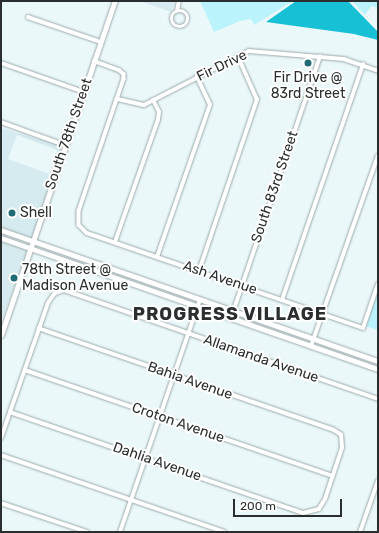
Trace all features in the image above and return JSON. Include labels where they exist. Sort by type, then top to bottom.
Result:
[{"type":"main road","name":"South 78th Street","points":[[1,335],[115,1]]},
{"type":"main road","points":[[1,230],[378,361]]},
{"type":"main road","points":[[1,238],[378,369]]},
{"type":"main road","points":[[114,277],[116,270]]},
{"type":"street","points":[[177,11],[183,11],[188,16],[188,22],[182,27],[174,24],[172,20],[177,11],[179,1]]},
{"type":"street","points":[[28,17],[101,42]]},
{"type":"street","name":"Fir Drive","points":[[118,99],[135,105],[144,105],[197,77],[256,51],[344,59],[378,71]]},
{"type":"street","name":"South 83rd Street","points":[[230,318],[320,57]]},
{"type":"street","points":[[199,271],[257,100],[238,58]]},
{"type":"street","points":[[94,61],[124,74],[118,99]]},
{"type":"street","points":[[1,63],[84,92]]},
{"type":"street","points":[[282,300],[363,65]]},
{"type":"street","points":[[157,257],[210,105],[197,77]]},
{"type":"street","name":"Ash Avenue","points":[[118,99],[79,211],[79,224],[87,233],[363,328],[378,284]]},
{"type":"street","points":[[115,242],[158,120],[159,112],[153,100]]},
{"type":"street","points":[[1,122],[65,145]]},
{"type":"street","points":[[311,346],[378,156]]},
{"type":"street","name":"Allamanda Avenue","points":[[39,329],[48,303],[54,294],[64,290],[378,399]]},
{"type":"street","points":[[120,532],[200,300]]},
{"type":"street","points":[[1,438],[39,329]]},
{"type":"street","name":"Bahia Avenue","points":[[39,329],[333,430],[341,435],[342,448],[332,476]]},
{"type":"street","name":"Croton Avenue","points":[[25,370],[332,476]]},
{"type":"street","name":"Dahlia Avenue","points":[[10,412],[303,513],[318,509],[332,476]]},
{"type":"street","points":[[1,455],[224,532]]},
{"type":"street","points":[[360,532],[378,481]]},
{"type":"street","points":[[1,503],[87,532]]},
{"type":"street","points":[[72,532],[74,527]]},
{"type":"shaded area","points":[[140,1],[175,1],[171,12]]},
{"type":"shaded area","points":[[200,1],[293,1],[254,25],[251,19],[240,21],[214,32]]},
{"type":"shaded area","points":[[352,1],[378,1],[378,8],[371,6],[365,15]]},
{"type":"shaded area","points":[[1,128],[63,146],[32,239],[1,228]],"holes":[[[17,135],[57,150],[49,174],[8,159]]]},
{"type":"shaded area","points":[[1,240],[28,250],[1,322]]},
{"type":"shaded area","points":[[377,294],[378,295],[378,330],[366,326]]},
{"type":"water","points":[[296,1],[348,1],[378,32],[378,40],[354,34],[266,22]]},
{"type":"place","name":"Fir Drive @ 83rd Street","points":[[308,63]]},
{"type":"place","name":"Shell","points":[[12,213]]},
{"type":"place","name":"78th Street @ Madison Avenue","points":[[14,278]]},
{"type":"district","name":"PROGRESS VILLAGE","points":[[230,314]]}]
